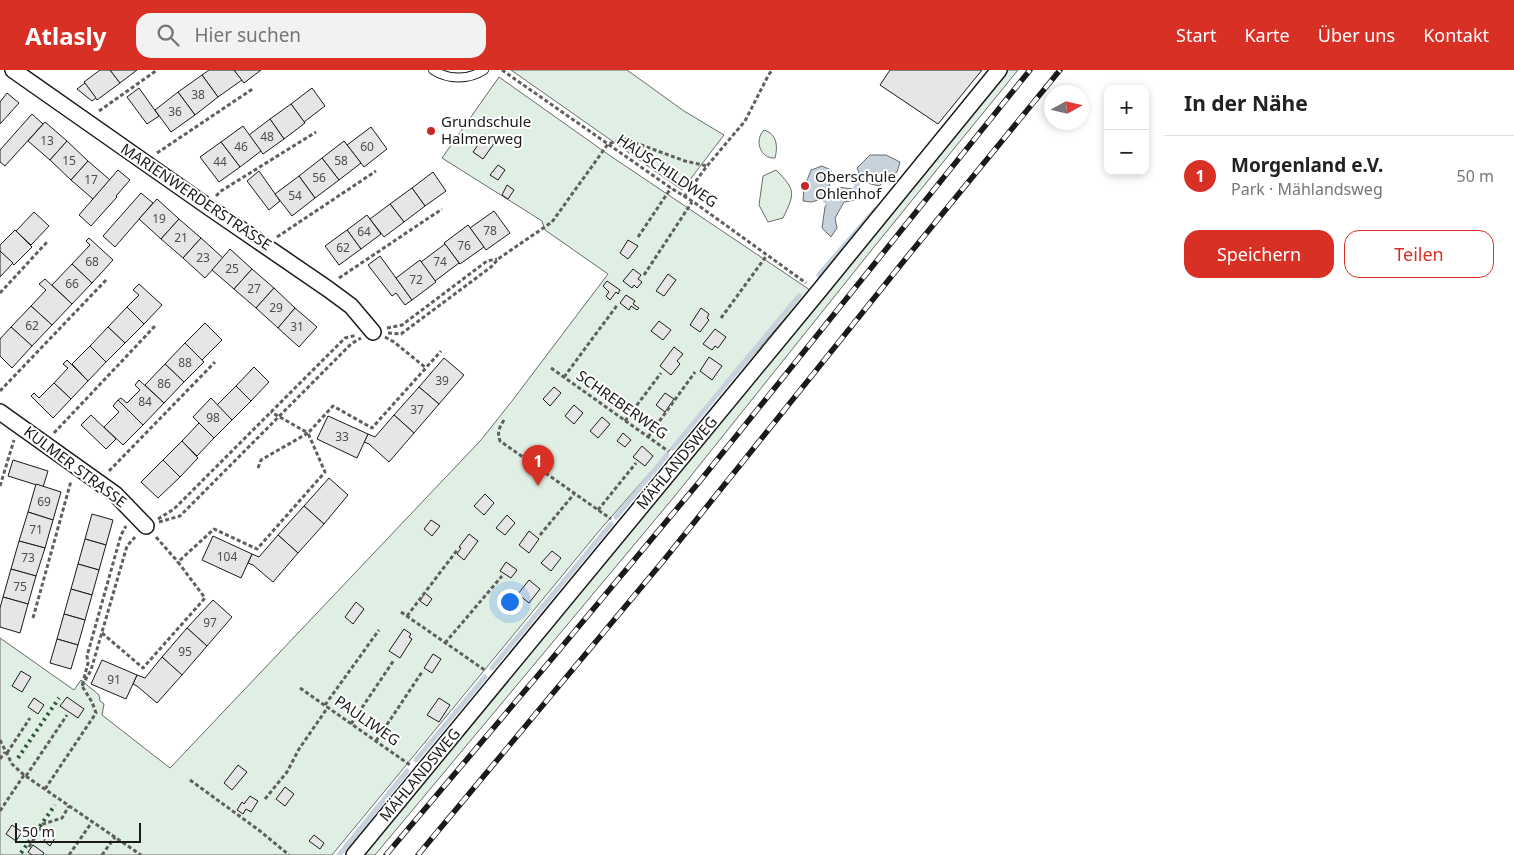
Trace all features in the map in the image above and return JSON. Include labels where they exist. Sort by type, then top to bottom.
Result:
[{"type":"street","name":"MARIENWERDERSTRASSE","points":[[13,70],[328,289],[351,306],[373,332]]},
{"type":"street","name":"MÄHLANDSWEG","points":[[354,855],[819,292],[999,70]]},
{"type":"street","name":"KULMER STRASSE","points":[[0,412],[115,494],[151,531]]},
{"type":"lane","points":[[433,70],[458,79],[478,74],[484,70]]},
{"type":"path","points":[[87,122],[102,108],[157,70]]},
{"type":"path","name":"HAUSCHILDWEG","points":[[502,70],[819,292]]},
{"type":"path","points":[[684,197],[745,121],[772,70]]},
{"type":"path","points":[[145,163],[161,148],[254,88]]},
{"type":"path","points":[[207,206],[221,191],[316,132]]},
{"type":"path","points":[[82,686],[91,670],[127,546],[180,516],[350,344],[373,332],[401,334],[491,267],[498,259],[552,222],[608,144],[624,139],[685,161],[708,166]]},
{"type":"path","points":[[268,247],[280,234],[376,171]]},
{"type":"path","points":[[638,237],[671,188]]},
{"type":"path","points":[[644,275],[692,202]]},
{"type":"path","points":[[328,289],[340,276],[442,209]]},
{"type":"path","points":[[0,293],[48,242]]},
{"type":"path","points":[[721,318],[767,255]]},
{"type":"path","points":[[151,531],[345,338],[402,325],[487,261],[498,259]]},
{"type":"path","points":[[0,390],[108,279]]},
{"type":"path","points":[[564,377],[618,304]]},
{"type":"path","points":[[44,443],[155,326]]},
{"type":"path","points":[[373,332],[394,342],[426,368]]},
{"type":"path","points":[[258,468],[261,460],[308,433],[333,406],[372,428],[442,351]]},
{"type":"path","points":[[100,483],[112,467],[215,362]]},
{"type":"path","name":"SCHREBERWEG","points":[[551,368],[680,460]]},
{"type":"path","points":[[648,436],[696,372]]},
{"type":"path","points":[[625,421],[661,373]]},
{"type":"path","points":[[178,562],[214,529],[257,549],[325,472],[308,433],[271,412]]},
{"type":"path","points":[[504,420],[499,427],[500,441],[624,528]]},
{"type":"path","points":[[0,486],[19,426]]},
{"type":"path","points":[[598,510],[636,463]]},
{"type":"path","points":[[33,618],[76,466]]},
{"type":"path","points":[[540,535],[574,494]]},
{"type":"path","points":[[45,789],[96,713],[92,702],[82,686],[88,663],[87,656],[121,535],[132,512]]},
{"type":"path","points":[[102,632],[143,668],[205,598],[178,562],[151,531]]},
{"type":"path","points":[[407,616],[458,549]]},
{"type":"path","points":[[445,643],[502,576]]},
{"type":"path","points":[[401,612],[498,680]]},
{"type":"path","points":[[265,799],[287,772],[326,706],[379,630]]},
{"type":"path","points":[[351,724],[394,660]]},
{"type":"path","points":[[376,741],[422,672]]},
{"type":"path","name":"PAULIWEG","points":[[300,688],[421,773]]},
{"type":"path","points":[[0,811],[67,714]]},
{"type":"path","points":[[0,759],[30,718]]},
{"type":"path","points":[[0,740],[12,764],[25,776],[139,855]]},
{"type":"path","points":[[190,780],[260,831],[289,855]]},
{"type":"path","points":[[29,848],[44,824],[62,818],[70,806]]},
{"type":"path","points":[[69,855],[92,822]]},
{"type":"path","points":[[102,855],[115,837]]},
{"type":"green space","points":[[511,70],[627,70],[684,111],[724,135],[682,190]]},
{"type":"green space","points":[[1008,70],[1018,70],[674,497],[375,855],[362,855],[746,388],[872,239]]},
{"type":"green space","points":[[499,77],[609,155],[810,290],[599,531],[332,855],[0,855],[0,638],[74,690],[81,680],[99,695],[100,701],[104,704],[102,715],[170,768],[481,440],[608,274],[545,230],[542,221],[442,158]]},
{"type":"green space","points":[[764,130],[772,134],[776,141],[775,158],[766,155],[760,148],[759,139]]},
{"type":"green space","points":[[776,170],[790,187],[791,197],[783,218],[768,222],[759,205],[763,176]]},
{"type":"shaded area","points":[[870,155],[886,155],[900,162],[897,172],[879,186],[863,182],[857,168]]},
{"type":"shaded area","points":[[822,166],[831,170],[831,182],[823,198],[812,202],[803,201],[804,188],[811,170]]},
{"type":"shaded area","points":[[838,187],[852,189],[855,200],[844,202],[835,218],[837,228],[831,237],[822,228],[825,207]]},
{"type":"building","points":[[100,70],[110,70],[120,83],[97,100],[84,82]]},
{"type":"building","points":[[110,70],[137,70],[120,83]]},
{"type":"building","points":[[209,70],[234,70],[242,80],[218,97],[202,75]]},
{"type":"building","points":[[234,70],[261,70],[244,83]]},
{"type":"building","points":[[890,70],[982,70],[938,124],[880,85]]},
{"type":"building","points":[[202,75],[218,97],[195,115],[178,92]]},
{"type":"building","points":[[85,83],[96,98],[92,101],[77,89]]},
{"type":"building","points":[[139,88],[159,116],[147,124],[127,97]]},
{"type":"building","points":[[312,88],[325,106],[304,122],[291,104]]},
{"type":"building","points":[[178,92],[195,115],[171,132],[155,110]]},
{"type":"building","points":[[7,93],[19,103],[0,124],[0,102]]},
{"type":"building","points":[[291,104],[305,123],[284,139],[270,119]]},
{"type":"building","points":[[32,114],[43,124],[5,166],[0,162],[0,150]]},
{"type":"building","points":[[270,119],[284,139],[263,154],[249,135]]},
{"type":"building","points":[[45,122],[67,141],[50,160],[28,141]]},
{"type":"building","points":[[243,126],[261,151],[240,167],[221,142]]},
{"type":"building","points":[[371,127],[387,149],[364,167],[347,145]]},
{"type":"building","points":[[485,135],[495,142],[483,159],[473,152]]},
{"type":"building","points":[[67,141],[88,161],[71,180],[50,160]]},
{"type":"building","points":[[344,141],[361,163],[339,180],[322,158]]},
{"type":"building","points":[[221,142],[240,167],[219,182],[200,157]]},
{"type":"building","points":[[322,158],[339,180],[315,198],[299,176]]},
{"type":"building","points":[[88,161],[110,180],[93,199],[71,180]]},
{"type":"building","points":[[498,165],[505,170],[498,180],[490,175]]},
{"type":"building","points":[[118,170],[130,180],[91,226],[79,215]]},
{"type":"building","points":[[259,171],[280,201],[269,210],[247,181]]},
{"type":"building","points":[[433,172],[446,191],[425,206],[412,188]]},
{"type":"building","points":[[299,176],[315,198],[292,216],[275,194]]},
{"type":"building","points":[[507,185],[514,190],[508,199],[502,195]]},
{"type":"building","points":[[412,188],[425,206],[404,222],[390,204]]},
{"type":"building","points":[[141,193],[153,203],[115,247],[103,236]]},
{"type":"building","points":[[157,199],[179,219],[161,239],[139,219]]},
{"type":"building","points":[[390,204],[404,222],[384,237],[370,219]]},
{"type":"building","points":[[494,211],[510,233],[486,250],[470,228]]},
{"type":"building","points":[[34,212],[49,226],[31,245],[16,231]]},
{"type":"building","points":[[367,215],[381,234],[361,249],[347,230]]},
{"type":"building","points":[[179,219],[201,238],[183,258],[161,239]]},
{"type":"building","points":[[468,225],[484,247],[460,264],[444,243]]},
{"type":"building","points":[[15,230],[32,247],[14,265],[0,251],[0,245]]},
{"type":"building","points":[[347,230],[361,249],[339,265],[325,246]]},
{"type":"building","points":[[89,238],[113,260],[92,283],[72,264],[90,245],[86,241]]},
{"type":"building","points":[[201,238],[223,258],[205,278],[183,258]]},
{"type":"building","points":[[628,240],[638,246],[628,259],[620,253]]},
{"type":"building","points":[[445,244],[459,263],[435,281],[421,262]]},
{"type":"building","points":[[230,249],[252,269],[234,289],[212,270]]},
{"type":"building","points":[[0,251],[13,263],[0,277]]},
{"type":"building","points":[[380,256],[412,300],[405,305],[396,293],[392,296],[368,265]]},
{"type":"building","points":[[420,260],[436,282],[412,300],[396,278]]},
{"type":"building","points":[[72,264],[92,283],[72,304],[52,285]]},
{"type":"building","points":[[252,269],[274,288],[256,308],[234,289]]},
{"type":"building","points":[[633,269],[641,275],[638,279],[642,282],[637,288],[634,285],[632,288],[623,281]]},
{"type":"building","points":[[668,274],[676,280],[664,296],[656,291]]},
{"type":"building","points":[[45,279],[72,304],[52,325],[31,306],[46,290],[39,284]]},
{"type":"building","points":[[607,281],[620,290],[610,300],[606,296],[609,292],[603,286]]},
{"type":"building","points":[[139,284],[162,305],[144,324],[127,307],[139,295],[133,290]]},
{"type":"building","points":[[274,288],[295,308],[278,328],[256,308]]},
{"type":"building","points":[[626,295],[635,301],[633,304],[639,308],[637,310],[631,306],[629,310],[620,303]]},
{"type":"building","points":[[31,306],[52,325],[32,346],[11,327]]},
{"type":"building","points":[[127,307],[144,324],[125,343],[108,327]]},
{"type":"building","points":[[295,308],[317,327],[299,347],[278,328]]},
{"type":"building","points":[[701,308],[709,314],[707,318],[709,320],[700,332],[690,325]]},
{"type":"building","points":[[659,321],[671,330],[663,340],[651,331]]},
{"type":"building","points":[[205,323],[222,340],[202,360],[185,343]]},
{"type":"building","points":[[11,327],[32,346],[12,368],[0,356],[0,339]]},
{"type":"building","points":[[108,327],[125,343],[106,362],[90,346]]},
{"type":"building","points":[[715,329],[726,337],[718,348],[715,346],[712,350],[703,344]]},
{"type":"building","points":[[185,343],[204,362],[184,382],[165,364]]},
{"type":"building","points":[[90,346],[106,362],[88,381],[72,364]]},
{"type":"building","points":[[674,347],[683,354],[677,361],[680,364],[671,375],[660,366]]},
{"type":"building","points":[[709,357],[722,366],[712,380],[700,371]]},
{"type":"building","points":[[444,358],[464,375],[439,404],[419,387]]},
{"type":"building","points":[[67,360],[88,381],[71,399],[54,383],[68,368],[63,364]]},
{"type":"building","points":[[165,364],[184,382],[164,403],[145,385]]},
{"type":"building","points":[[254,367],[269,382],[251,401],[236,386]]},
{"type":"building","points":[[139,380],[164,403],[143,425],[118,400],[121,398],[127,403],[140,390],[135,385]]},
{"type":"building","points":[[54,383],[71,399],[53,418],[31,396],[34,393],[39,398]]},
{"type":"building","points":[[236,386],[251,401],[232,420],[217,405]]},
{"type":"building","points":[[419,387],[439,404],[414,433],[394,415]]},
{"type":"building","points":[[554,387],[561,393],[550,406],[543,399]]},
{"type":"building","points":[[665,393],[674,399],[665,412],[656,405]]},
{"type":"building","points":[[211,398],[232,420],[214,438],[193,417]]},
{"type":"building","points":[[118,400],[143,425],[123,445],[104,427],[119,412],[113,406]]},
{"type":"building","points":[[574,405],[583,413],[574,424],[565,416]]},
{"type":"building","points":[[91,415],[116,439],[106,449],[81,425]]},
{"type":"building","points":[[394,415],[414,433],[389,462],[369,444],[364,442],[368,434],[375,437]]},
{"type":"building","points":[[328,416],[368,434],[357,458],[317,439]]},
{"type":"building","points":[[602,417],[610,424],[598,438],[590,431]]},
{"type":"building","points":[[199,423],[214,438],[197,456],[182,441]]},
{"type":"building","points":[[623,433],[631,440],[625,447],[617,441]]},
{"type":"building","points":[[182,441],[198,458],[180,477],[163,460]]},
{"type":"building","points":[[642,446],[653,456],[645,466],[633,457]]},
{"type":"building","points":[[13,460],[48,471],[43,487],[8,476]]},
{"type":"building","points":[[163,460],[180,477],[158,498],[141,482]]},
{"type":"building","points":[[329,478],[348,495],[324,524],[304,506]]},
{"type":"building","points":[[36,484],[61,492],[53,520],[28,512]]},
{"type":"building","points":[[485,494],[494,503],[484,515],[474,506]]},
{"type":"building","points":[[304,506],[324,524],[298,553],[278,535]]},
{"type":"building","points":[[28,512],[53,520],[45,548],[19,541]]},
{"type":"building","points":[[92,514],[113,520],[106,545],[85,539]]},
{"type":"building","points":[[507,515],[515,523],[505,535],[496,528]]},
{"type":"building","points":[[431,520],[440,526],[432,536],[424,529]]},
{"type":"building","points":[[529,531],[539,539],[529,553],[519,545]]},
{"type":"building","points":[[469,534],[478,541],[464,560],[457,554],[461,548],[459,547]]},
{"type":"building","points":[[278,535],[298,553],[273,582],[248,563],[252,554],[259,557]]},
{"type":"building","points":[[213,536],[252,554],[241,578],[202,560]]},
{"type":"building","points":[[85,539],[106,545],[99,570],[78,564]]},
{"type":"building","points":[[19,541],[45,548],[36,576],[11,569]]},
{"type":"building","points":[[552,551],[561,558],[551,571],[541,563]]},
{"type":"building","points":[[506,562],[517,570],[511,578],[500,571]]},
{"type":"building","points":[[78,564],[99,570],[92,595],[71,589]]},
{"type":"building","points":[[11,569],[36,576],[28,604],[3,597]]},
{"type":"building","points":[[529,580],[540,589],[529,603],[518,594]]},
{"type":"building","points":[[71,589],[92,595],[85,620],[64,614]]},
{"type":"building","points":[[425,593],[432,599],[427,606],[420,601]]},
{"type":"building","points":[[3,597],[28,604],[20,633],[0,627],[0,608]]},
{"type":"building","points":[[213,600],[232,617],[207,646],[187,628]]},
{"type":"building","points":[[356,602],[364,609],[353,624],[345,617]]},
{"type":"building","points":[[64,614],[85,620],[78,645],[57,639]]},
{"type":"building","points":[[187,628],[207,646],[182,675],[162,657]]},
{"type":"building","points":[[404,629],[411,634],[409,637],[412,639],[400,658],[389,651]]},
{"type":"building","points":[[57,639],[78,645],[71,669],[50,663]]},
{"type":"building","points":[[433,654],[441,659],[432,673],[424,668]]},
{"type":"building","points":[[162,657],[182,675],[157,703],[133,684],[137,675],[145,678]]},
{"type":"building","points":[[102,660],[137,675],[126,699],[91,684]]},
{"type":"building","points":[[21,671],[31,677],[22,692],[12,686]]},
{"type":"building","points":[[67,697],[84,709],[78,718],[60,706]]},
{"type":"building","points":[[34,698],[44,705],[38,714],[28,707]]},
{"type":"building","points":[[439,698],[450,705],[439,722],[427,715]]},
{"type":"building","points":[[238,765],[247,772],[232,790],[224,783]]},
{"type":"building","points":[[285,787],[294,794],[285,806],[276,799]]},
{"type":"building","points":[[250,796],[258,801],[251,812],[246,809],[243,814],[237,810],[242,802],[244,804]]},
{"type":"building","points":[[12,825],[22,832],[16,841],[6,834]]},
{"type":"building","points":[[49,833],[55,838],[50,846],[44,841]]},
{"type":"building","points":[[314,835],[324,843],[320,849],[309,841]]},
{"type":"building","points":[[33,845],[44,853],[43,855],[32,855],[28,852]]},
{"type":"waterway","points":[[853,193],[861,177]]},
{"type":"waterway","points":[[823,198],[828,203]]},
{"type":"waterway","points":[[819,275],[875,210]]},
{"type":"waterway","points":[[673,448],[799,296]]},
{"type":"waterway","points":[[616,517],[667,455]]},
{"type":"waterway","points":[[492,668],[611,524]]},
{"type":"waterway","points":[[416,760],[485,677]]},
{"type":"waterway","points":[[339,855],[407,771]]},
{"type":"railway","points":[[386,855],[700,481],[1030,70]]},
{"type":"railway","points":[[418,855],[664,560],[1060,70]]},
{"type":"hedge","points":[[18,758],[59,698]]},
{"type":"hedge","points":[[21,853],[55,805]]},
{"type":"place","name":"Grundschule Halmerweg","points":[[431,131]]},
{"type":"place","name":"Oberschule Ohlenhof","points":[[805,186]]},
{"type":"place","name":"Morgenland e.V.","points":[[538,486]]}]
